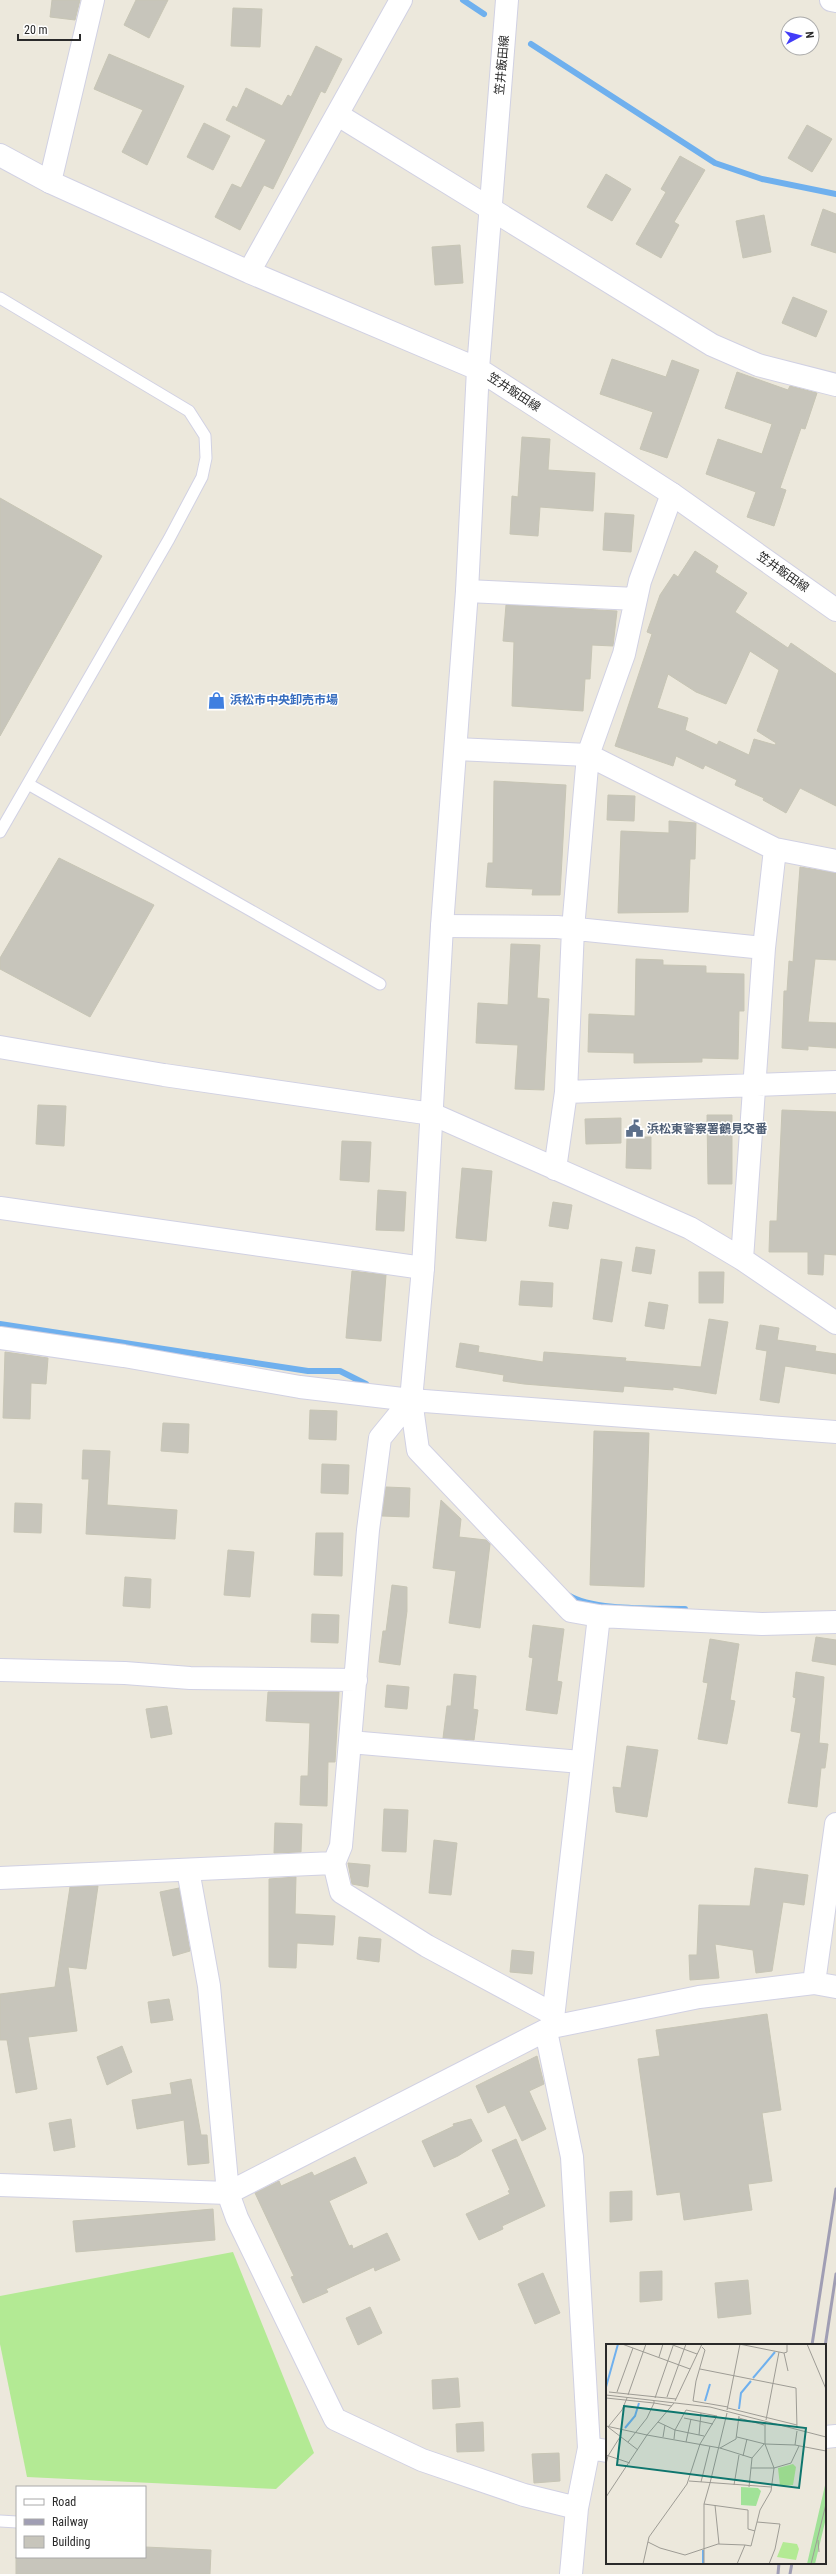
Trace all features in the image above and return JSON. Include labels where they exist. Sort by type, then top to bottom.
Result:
[{"type":"street","points":[[50,182],[93,0]]},
{"type":"street","name":"笠井飯田線","points":[[507,0],[478,369],[672,494],[836,610]]},
{"type":"street","points":[[831,0],[836,1]]},
{"type":"street","points":[[249,272],[338,115],[397,1]]},
{"type":"street","points":[[338,115],[712,345],[758,366],[836,385]]},
{"type":"street","points":[[0,155],[50,182],[249,272],[478,369],[467,591],[442,926],[423,1268],[411,1400],[418,1450],[571,1611],[599,1616],[762,1624],[836,1622]]},
{"type":"street","points":[[555,1169],[566,1092],[573,928],[588,755],[624,654],[640,581],[672,494]]},
{"type":"street","points":[[467,591],[636,599]]},
{"type":"street","points":[[456,749],[588,755],[775,849],[836,861]]},
{"type":"street","points":[[742,1259],[764,948],[775,849]]},
{"type":"street","points":[[442,926],[573,928],[764,948]]},
{"type":"street","points":[[0,1047],[164,1075],[432,1114],[690,1228],[742,1259],[836,1323]]},
{"type":"street","points":[[566,1092],[836,1082]]},
{"type":"street","points":[[0,1208],[423,1268]]},
{"type":"street","points":[[0,1338],[124,1356],[300,1387],[411,1400],[836,1432]]},
{"type":"street","points":[[411,1400],[380,1438],[368,1530],[341,1846],[334,1863],[342,1892],[550,2024]]},
{"type":"street","points":[[571,2574],[576,2508],[598,2449],[572,2157],[550,2024],[599,1616]]},
{"type":"street","points":[[0,1670],[125,1673],[190,1678],[356,1680]]},
{"type":"street","points":[[350,1742],[582,1762]]},
{"type":"street","points":[[814,1983],[836,1824]]},
{"type":"street","points":[[0,1878],[334,1863]]},
{"type":"street","points":[[188,1870],[209,1986],[228,2193],[237,2218],[335,2419],[422,2460],[524,2495],[576,2508]]},
{"type":"street","points":[[0,2185],[228,2193],[550,2024],[699,1997],[814,1983],[836,1987]]},
{"type":"street","points":[[826,2437],[836,2436]]},
{"type":"lane","points":[[0,298],[189,411],[205,436],[206,458],[202,477],[0,832]]},
{"type":"lane","points":[[28,784],[380,984]]},
{"type":"lane","points":[[0,2521],[16,2522]]},
{"type":"green space","points":[[233,2252],[314,2453],[276,2489],[27,2477],[0,2344],[0,2296]]},
{"type":"building","points":[[52,0],[80,0],[75,20],[50,17]]},
{"type":"building","points":[[136,0],[168,0],[149,38],[124,25]]},
{"type":"building","points":[[233,8],[262,9],[260,47],[231,46]]},
{"type":"building","points":[[316,46],[342,59],[325,93],[321,91],[273,189],[264,185],[240,230],[215,217],[232,184],[241,188],[266,140],[226,120],[233,106],[237,108],[246,88],[282,106],[288,95],[291,97]]},
{"type":"building","points":[[109,54],[184,86],[147,165],[122,152],[143,110],[94,89]]},
{"type":"building","points":[[204,123],[230,136],[213,170],[187,157]]},
{"type":"building","points":[[807,125],[832,139],[812,172],[788,158]]},
{"type":"building","points":[[680,156],[705,170],[674,222],[679,225],[661,258],[636,244],[666,192],[661,189]]},
{"type":"building","points":[[606,174],[631,189],[612,221],[587,207]]},
{"type":"building","points":[[823,209],[836,214],[836,253],[811,245]]},
{"type":"building","points":[[764,215],[771,252],[743,258],[736,221]]},
{"type":"building","points":[[460,245],[463,283],[435,285],[432,247]]},
{"type":"building","points":[[793,297],[827,311],[816,337],[782,323]]},
{"type":"building","points":[[612,359],[666,377],[672,360],[699,370],[667,458],[640,449],[653,412],[600,394]]},
{"type":"building","points":[[737,372],[788,390],[790,386],[817,393],[805,429],[801,428],[780,488],[786,490],[774,526],[747,517],[756,492],[706,474],[718,439],[762,454],[772,424],[725,408]]},
{"type":"building","points":[[522,437],[550,439],[548,470],[595,473],[593,511],[540,507],[538,536],[510,534],[512,496],[518,497]]},
{"type":"building","points":[[0,498],[102,556],[0,736]]},
{"type":"building","points":[[605,513],[634,515],[631,552],[603,550]]},
{"type":"building","points":[[695,551],[718,566],[715,572],[747,593],[735,612],[788,648],[791,643],[836,674],[836,806],[800,788],[786,813],[763,800],[764,798],[735,785],[737,780],[705,765],[703,769],[676,756],[673,766],[615,746],[652,634],[647,632],[660,595],[674,574],[678,577]],"holes":[[[750,651],[779,670],[757,731],[776,743],[775,745],[754,739],[749,755],[719,741],[717,745],[685,730],[688,718],[657,708],[668,674],[696,692],[726,704]]]},
{"type":"building","points":[[506,605],[617,611],[613,646],[592,645],[590,679],[585,679],[583,711],[512,706],[514,642],[503,641]]},
{"type":"building","points":[[494,781],[566,785],[560,895],[532,895],[533,889],[486,887],[488,863],[493,863]]},
{"type":"building","points":[[608,795],[635,796],[634,821],[607,820]]},
{"type":"building","points":[[669,821],[696,823],[695,859],[690,859],[688,912],[618,913],[621,831],[669,833]]},
{"type":"building","points":[[59,858],[154,905],[90,1017],[0,969],[0,958]]},
{"type":"building","points":[[800,867],[836,873],[836,960],[815,959],[808,1022],[836,1023],[836,1048],[808,1046],[808,1050],[782,1048],[784,991],[787,991],[789,961],[793,962]]},
{"type":"building","points":[[511,944],[540,945],[537,998],[549,999],[544,1090],[515,1089],[518,1045],[476,1043],[478,1003],[508,1005]]},
{"type":"building","points":[[636,959],[663,960],[663,965],[706,966],[706,973],[744,974],[744,1011],[739,1011],[738,1059],[702,1058],[702,1062],[634,1063],[634,1053],[588,1052],[589,1014],[635,1016]]},
{"type":"building","points":[[38,1105],[66,1106],[64,1146],[36,1144]]},
{"type":"building","points":[[782,1110],[836,1112],[836,1255],[824,1254],[823,1275],[808,1274],[808,1252],[769,1252],[770,1221],[777,1221]]},
{"type":"building","points":[[707,1115],[732,1115],[732,1184],[708,1184]]},
{"type":"building","points":[[621,1118],[621,1143],[586,1144],[585,1119]]},
{"type":"building","points":[[627,1137],[651,1137],[651,1169],[626,1168]]},
{"type":"building","points":[[342,1141],[371,1142],[369,1182],[340,1180]]},
{"type":"building","points":[[462,1168],[492,1171],[486,1241],[456,1238]]},
{"type":"building","points":[[378,1190],[406,1192],[404,1231],[376,1230]]},
{"type":"building","points":[[553,1202],[572,1205],[568,1229],[549,1226]]},
{"type":"building","points":[[636,1247],[655,1250],[651,1274],[632,1271]]},
{"type":"building","points":[[601,1259],[622,1262],[612,1322],[593,1319]]},
{"type":"building","points":[[352,1271],[386,1275],[381,1341],[346,1338]]},
{"type":"building","points":[[699,1272],[724,1272],[723,1303],[699,1303]]},
{"type":"building","points":[[521,1281],[553,1283],[552,1307],[519,1305]]},
{"type":"building","points":[[649,1302],[668,1305],[664,1329],[645,1326]]},
{"type":"building","points":[[709,1319],[728,1322],[716,1394],[673,1387],[673,1390],[624,1386],[623,1392],[524,1384],[503,1381],[504,1375],[456,1367],[460,1343],[479,1346],[478,1352],[543,1362],[544,1352],[626,1358],[625,1361],[701,1367]]},
{"type":"building","points":[[760,1325],[779,1328],[777,1340],[816,1346],[815,1351],[836,1354],[836,1374],[785,1366],[779,1403],[760,1400],[767,1351],[756,1349]]},
{"type":"building","points":[[5,1352],[48,1358],[46,1384],[31,1383],[30,1419],[3,1418]]},
{"type":"building","points":[[310,1410],[337,1411],[336,1440],[309,1439]]},
{"type":"building","points":[[163,1423],[189,1424],[188,1453],[161,1451]]},
{"type":"building","points":[[594,1431],[649,1433],[644,1587],[590,1585]]},
{"type":"building","points":[[83,1450],[110,1451],[107,1505],[177,1510],[175,1539],[86,1534],[89,1479],[82,1479]]},
{"type":"building","points":[[322,1464],[349,1465],[348,1494],[321,1493]]},
{"type":"building","points":[[386,1487],[410,1488],[409,1517],[382,1516]]},
{"type":"building","points":[[441,1500],[461,1519],[459,1537],[486,1540],[490,1544],[480,1628],[449,1623],[456,1571],[433,1568]]},
{"type":"building","points":[[15,1503],[42,1504],[41,1533],[14,1532]]},
{"type":"building","points":[[316,1533],[343,1533],[342,1576],[314,1575]]},
{"type":"building","points":[[228,1550],[254,1552],[250,1597],[224,1595]]},
{"type":"building","points":[[125,1577],[151,1579],[150,1608],[123,1606]]},
{"type":"building","points":[[392,1585],[407,1587],[407,1611],[400,1665],[379,1662],[383,1631],[386,1631]]},
{"type":"building","points":[[312,1614],[339,1615],[338,1643],[311,1642]]},
{"type":"building","points":[[533,1625],[564,1629],[557,1681],[562,1682],[557,1714],[526,1710],[533,1658],[529,1657]]},
{"type":"building","points":[[816,1637],[836,1640],[836,1665],[812,1661]]},
{"type":"building","points":[[710,1639],[739,1644],[730,1700],[735,1701],[727,1744],[698,1739],[708,1683],[703,1682]]},
{"type":"building","points":[[796,1672],[824,1677],[819,1743],[828,1744],[825,1768],[821,1768],[817,1807],[788,1803],[801,1733],[791,1731],[796,1698],[793,1697]]},
{"type":"building","points":[[454,1674],[476,1676],[473,1709],[478,1710],[474,1740],[443,1738],[447,1706],[451,1706]]},
{"type":"building","points":[[387,1685],[409,1687],[407,1709],[385,1707]]},
{"type":"building","points":[[268,1692],[339,1692],[335,1762],[328,1762],[327,1806],[300,1805],[301,1776],[308,1776],[310,1723],[266,1721]]},
{"type":"building","points":[[167,1706],[172,1734],[151,1738],[146,1709]]},
{"type":"building","points":[[627,1746],[658,1750],[647,1817],[616,1812],[613,1787],[621,1788]]},
{"type":"building","points":[[384,1809],[408,1810],[406,1852],[382,1851]]},
{"type":"building","points":[[275,1823],[302,1824],[301,1852],[274,1853]]},
{"type":"building","points":[[434,1840],[457,1843],[451,1895],[429,1893]]},
{"type":"building","points":[[348,1863],[370,1865],[368,1887],[352,1884]]},
{"type":"building","points":[[755,1868],[808,1875],[804,1905],[783,1902],[772,1971],[756,1973],[753,1950],[715,1944],[719,1978],[690,1980],[689,1955],[697,1955],[699,1905],[750,1906]]},
{"type":"building","points":[[296,1877],[295,1914],[335,1916],[333,1945],[297,1943],[296,1968],[269,1967],[269,1879]]},
{"type":"building","points":[[98,1886],[86,1969],[68,1967],[77,2031],[28,2037],[37,2089],[16,2093],[7,2040],[0,2040],[0,1994],[55,1987],[70,1887]]},
{"type":"building","points":[[179,1888],[190,1951],[173,1956],[160,1892]]},
{"type":"building","points":[[359,1937],[381,1939],[379,1962],[357,1959]]},
{"type":"building","points":[[512,1950],[534,1952],[532,1974],[510,1972]]},
{"type":"building","points":[[169,1999],[173,2020],[151,2023],[148,2002]]},
{"type":"building","points":[[767,2014],[781,2110],[762,2113],[772,2181],[748,2184],[752,2210],[684,2220],[680,2192],[657,2195],[638,2059],[660,2056],[656,2030]]},
{"type":"building","points":[[122,2046],[132,2072],[107,2085],[97,2057]]},
{"type":"building","points":[[537,2056],[544,2084],[529,2091],[546,2129],[522,2141],[505,2105],[488,2113],[476,2086]]},
{"type":"building","points":[[191,2079],[201,2135],[207,2135],[209,2163],[188,2165],[184,2120],[137,2129],[132,2100],[172,2094],[170,2083]]},
{"type":"building","points":[[71,2119],[75,2147],[54,2151],[49,2123]]},
{"type":"building","points":[[471,2119],[482,2141],[458,2156],[434,2167],[422,2141],[454,2126],[453,2124]]},
{"type":"building","points":[[516,2139],[545,2206],[502,2226],[503,2229],[479,2240],[466,2214],[510,2194],[508,2191],[510,2190],[492,2150]]},
{"type":"building","points":[[355,2157],[367,2183],[329,2201],[349,2246],[352,2245],[353,2249],[387,2233],[400,2260],[375,2271],[374,2267],[326,2289],[328,2292],[303,2303],[291,2277],[294,2276],[255,2193],[279,2181],[281,2186],[312,2172],[314,2176]]},
{"type":"building","points":[[632,2191],[632,2220],[610,2222],[610,2192]]},
{"type":"building","points":[[213,2209],[215,2240],[76,2252],[73,2221]]},
{"type":"building","points":[[662,2271],[662,2300],[640,2302],[640,2272]]},
{"type":"building","points":[[543,2273],[560,2313],[535,2324],[518,2284]]},
{"type":"building","points":[[748,2280],[751,2314],[718,2318],[715,2283]]},
{"type":"building","points":[[370,2307],[382,2333],[358,2345],[346,2318]]},
{"type":"building","points":[[458,2378],[460,2407],[433,2409],[432,2380]]},
{"type":"building","points":[[483,2422],[484,2451],[457,2452],[456,2424]]},
{"type":"building","points":[[559,2453],[560,2481],[534,2483],[532,2454]]},
{"type":"building","points":[[146,2547],[211,2550],[210,2574],[16,2574],[16,2558],[146,2558]]},
{"type":"waterway","points":[[463,0],[484,14]]},
{"type":"waterway","points":[[531,44],[715,163],[762,179],[836,194]]},
{"type":"waterway","points":[[0,1324],[308,1371],[340,1371],[366,1384]]},
{"type":"waterway","points":[[568,1595],[592,1604],[624,1608],[685,1609]]},
{"type":"railway","points":[[812,2344],[836,2189]]},
{"type":"railway","points":[[825,2344],[836,2274]]},
{"type":"railway","points":[[778,2574],[779,2564]]},
{"type":"railway","points":[[790,2574],[792,2564]]},
{"type":"place","name":"浜松市中央卸売市場","points":[[217,700]]},
{"type":"place","name":"浜松東警察署鶴見交番","points":[[634,1129]]}]
